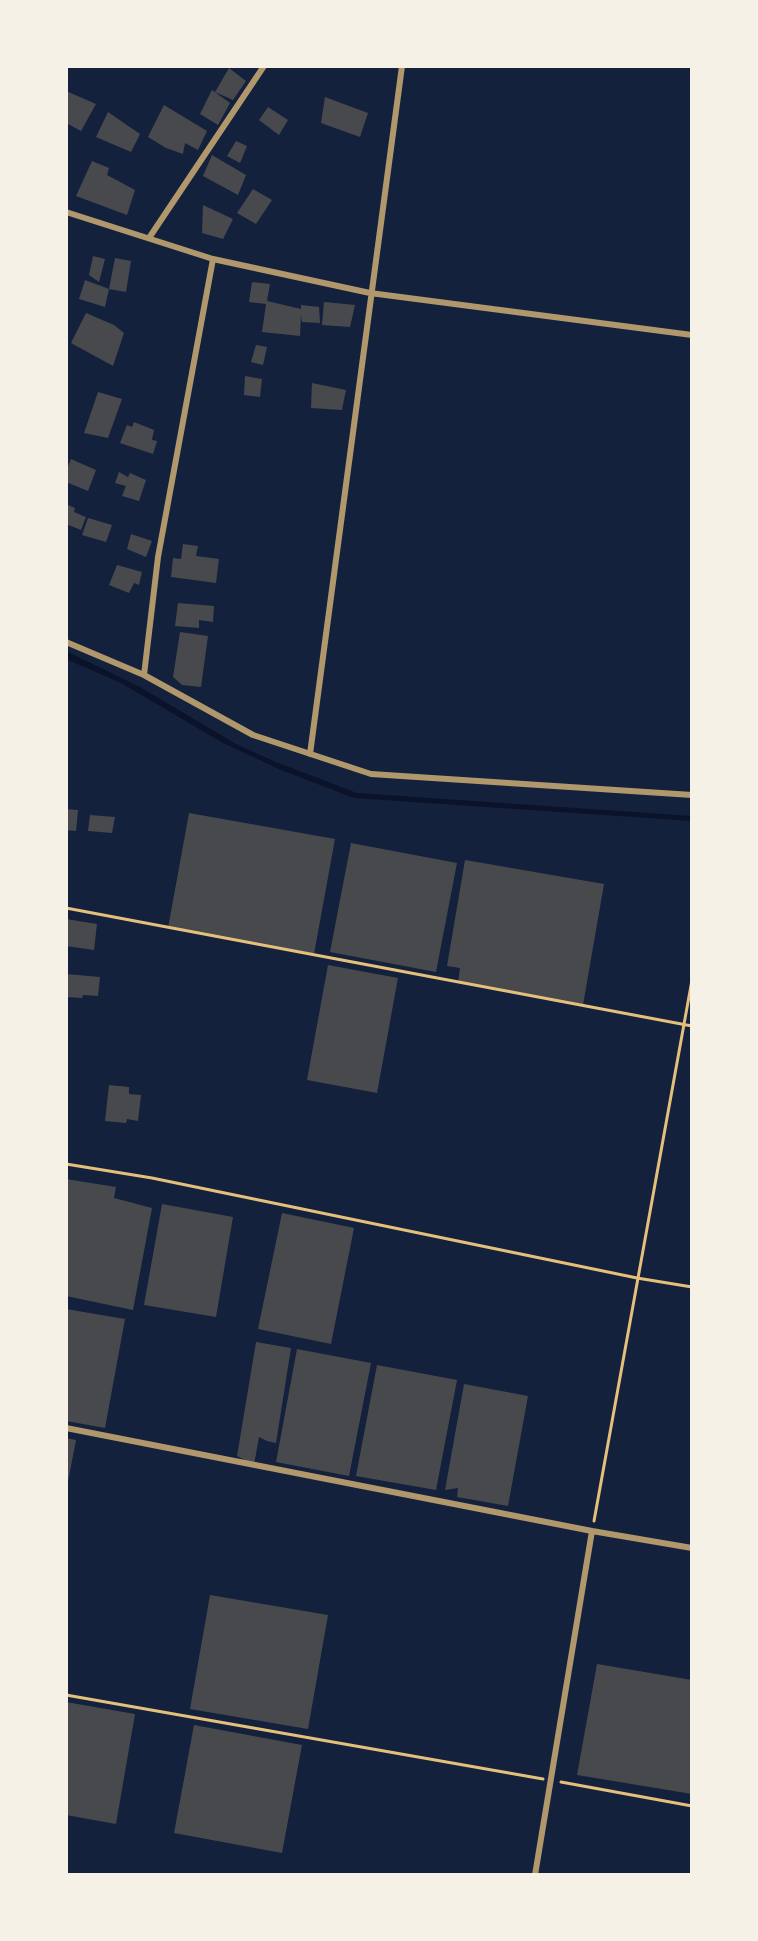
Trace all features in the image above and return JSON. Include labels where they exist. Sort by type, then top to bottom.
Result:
[{"type":"street","points":[[149,238],[264,66]]},
{"type":"street","points":[[310,754],[402,66]]},
{"type":"street","points":[[66,212],[213,259],[370,293],[692,335]]},
{"type":"street","points":[[144,675],[158,557],[213,259]]},
{"type":"street","points":[[66,642],[144,675],[253,735],[371,774],[692,795]]},
{"type":"street","points":[[66,1428],[592,1532],[692,1548]]},
{"type":"street","points":[[535,1875],[592,1532]]},
{"type":"path","points":[[66,908],[692,1026]]},
{"type":"path","points":[[592,1532],[692,980]]},
{"type":"path","points":[[66,1164],[152,1178],[637,1278],[692,1287]]},
{"type":"path","points":[[66,1695],[692,1806]]},
{"type":"water","points":[[66,651],[140,687],[236,744],[357,793],[692,816],[692,821],[354,798],[281,770],[223,743],[121,683],[66,659]]},
{"type":"building","points":[[229,68],[246,81],[233,100],[215,92]]},
{"type":"building","points":[[212,90],[230,103],[218,125],[200,114]]},
{"type":"building","points":[[66,91],[96,104],[81,131],[66,123]]},
{"type":"building","points":[[325,97],[368,113],[360,137],[321,123]]},
{"type":"building","points":[[164,105],[207,131],[198,150],[185,143],[183,154],[166,148],[148,137]]},
{"type":"building","points":[[268,107],[288,120],[279,135],[259,120]]},
{"type":"building","points":[[108,112],[140,134],[131,152],[96,137]]},
{"type":"building","points":[[236,141],[247,146],[240,163],[227,156]]},
{"type":"building","points":[[212,155],[246,175],[238,195],[203,176]]},
{"type":"building","points":[[92,161],[109,168],[107,175],[135,190],[127,215],[76,196]]},
{"type":"building","points":[[253,189],[272,200],[256,224],[237,213]]},
{"type":"building","points":[[203,205],[233,219],[223,239],[202,233]]},
{"type":"building","points":[[93,256],[105,259],[99,282],[89,275]]},
{"type":"building","points":[[115,258],[131,261],[126,292],[109,289]]},
{"type":"building","points":[[85,280],[109,289],[105,307],[79,299]]},
{"type":"building","points":[[252,282],[270,284],[267,301],[301,309],[301,305],[319,307],[320,323],[302,322],[301,315],[300,336],[262,332],[266,304],[249,302]]},
{"type":"building","points":[[324,302],[355,305],[350,327],[322,325]]},
{"type":"building","points":[[86,313],[114,325],[124,333],[113,366],[71,343]]},
{"type":"building","points":[[256,345],[267,347],[263,365],[251,362]]},
{"type":"building","points":[[245,376],[262,379],[260,397],[244,395]]},
{"type":"building","points":[[312,383],[346,390],[342,410],[311,408]]},
{"type":"building","points":[[98,392],[122,399],[108,438],[84,433]]},
{"type":"building","points":[[134,422],[154,430],[152,440],[157,441],[153,454],[120,443],[127,425],[132,427]]},
{"type":"building","points":[[71,459],[96,470],[88,491],[66,482],[66,471]]},
{"type":"building","points":[[119,472],[128,477],[130,473],[146,480],[139,501],[122,496],[126,486],[115,483]]},
{"type":"building","points":[[66,504],[75,508],[74,512],[86,517],[81,530],[66,524]]},
{"type":"building","points":[[88,518],[112,525],[106,542],[82,535]]},
{"type":"building","points":[[131,534],[152,541],[146,557],[127,549]]},
{"type":"building","points":[[183,544],[198,546],[196,556],[219,559],[216,583],[171,577],[173,558],[181,559]]},
{"type":"building","points":[[117,565],[142,572],[139,585],[134,583],[129,593],[109,585]]},
{"type":"building","points":[[178,603],[214,606],[213,622],[199,620],[199,628],[175,626]]},
{"type":"building","points":[[180,632],[208,636],[201,687],[182,685],[173,677]]},
{"type":"building","points":[[66,809],[78,810],[76,831],[66,830]]},
{"type":"building","points":[[189,813],[335,839],[314,954],[168,928]]},
{"type":"building","points":[[90,815],[115,817],[112,833],[88,831]]},
{"type":"building","points":[[351,843],[457,863],[436,972],[330,952]]},
{"type":"building","points":[[465,860],[604,884],[583,1005],[458,983],[460,968],[447,966]]},
{"type":"building","points":[[66,919],[97,924],[94,950],[66,946]]},
{"type":"building","points":[[328,965],[398,978],[377,1093],[307,1080]]},
{"type":"building","points":[[66,974],[100,977],[98,996],[66,997]]},
{"type":"building","points":[[109,1085],[129,1087],[129,1094],[141,1095],[138,1121],[127,1119],[126,1123],[105,1121]]},
{"type":"building","points":[[66,1179],[116,1187],[114,1198],[152,1208],[133,1310],[66,1296]]},
{"type":"building","points":[[162,1204],[233,1217],[216,1317],[144,1305]]},
{"type":"building","points":[[282,1213],[354,1228],[331,1344],[258,1329]]},
{"type":"building","points":[[66,1309],[125,1319],[105,1428],[66,1421]]},
{"type":"building","points":[[256,1342],[291,1348],[276,1443],[259,1437],[254,1465],[237,1456]]},
{"type":"building","points":[[297,1349],[371,1363],[349,1476],[276,1462]]},
{"type":"building","points":[[377,1365],[457,1380],[436,1490],[356,1476]]},
{"type":"building","points":[[464,1384],[528,1396],[508,1506],[457,1497],[458,1488],[445,1490]]},
{"type":"building","points":[[66,1438],[76,1440],[67,1487],[66,1487]]},
{"type":"building","points":[[210,1595],[328,1615],[308,1729],[190,1709]]},
{"type":"building","points":[[597,1664],[692,1680],[692,1794],[577,1775]]},
{"type":"building","points":[[66,1702],[135,1714],[116,1824],[66,1815]]},
{"type":"building","points":[[194,1725],[302,1745],[282,1853],[174,1833]]}]
